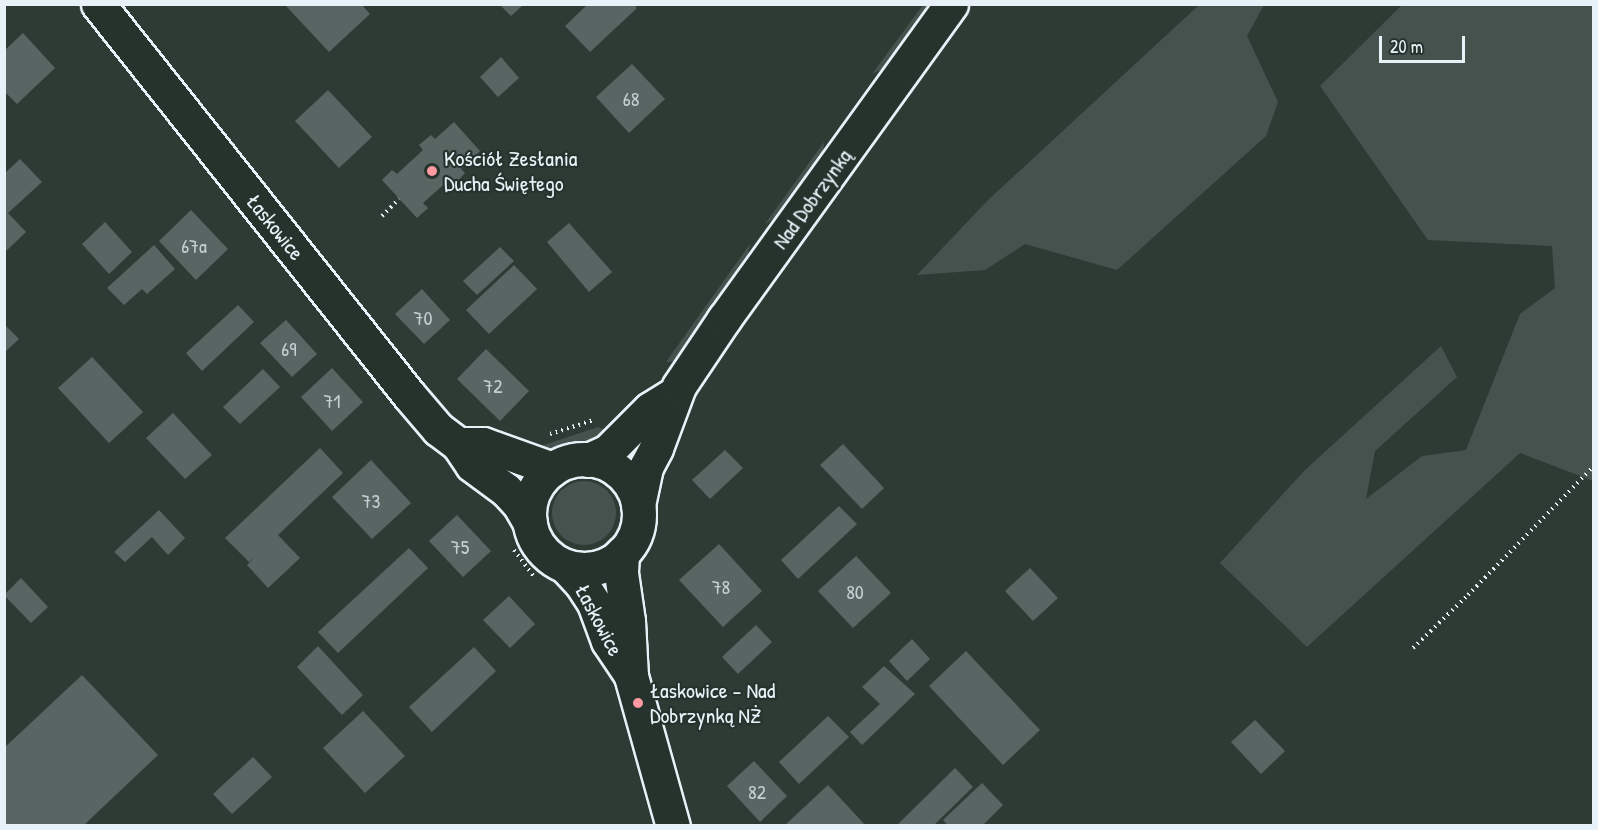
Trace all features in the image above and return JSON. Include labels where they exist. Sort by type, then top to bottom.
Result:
[{"type":"street","name":"Łaskowice","points":[[98,4],[438,429],[458,444],[472,465],[506,490],[519,504],[520,534]]},
{"type":"street","name":"Nad Dobrzynką","points":[[638,505],[641,481],[656,448],[674,394],[724,319],[951,4]]},
{"type":"street","name":"Nad Dobrzynką","points":[[588,460],[608,451],[650,409],[674,394]]},
{"type":"street","points":[[458,444],[483,444],[553,469]]},
{"type":"street","points":[[588,460],[615,469],[626,479],[638,505],[636,531],[622,553],[610,562],[596,568],[551,573],[555,561],[538,545],[520,534],[536,487],[553,469],[564,463],[588,460]]},
{"type":"street","name":"Łaskowice","points":[[622,553],[621,573],[628,621],[631,676],[673,825]]},
{"type":"street","name":"Łaskowice","points":[[551,573],[588,593],[608,641],[631,676]]},
{"type":"path","points":[[382,216],[399,199]]},
{"type":"path","points":[[541,436],[598,418]]},
{"type":"path","points":[[1413,648],[1468,595],[1593,466]]},
{"type":"path","points":[[520,534],[551,573]]},
{"type":"shaded area","points":[[923,5],[932,5],[887,67],[872,74]]},
{"type":"shaded area","points":[[1199,5],[1264,5],[1247,36],[1278,102],[1266,136],[1117,270],[1025,244],[985,270],[917,275],[987,201]]},
{"type":"shaded area","points":[[1402,5],[1593,5],[1593,481],[1520,453],[1307,647],[1220,563],[1304,471],[1441,346],[1457,377],[1375,451],[1366,499],[1422,456],[1466,450],[1520,314],[1555,288],[1552,246],[1428,240],[1320,86]]},
{"type":"shaded area","points":[[824,142],[823,154],[781,215],[765,224]]},
{"type":"shaded area","points":[[750,244],[746,263],[676,361],[666,362]]},
{"type":"shaded area","points":[[598,427],[613,433],[584,446],[551,453],[532,449]]},
{"type":"shaded area","points":[[578,481],[590,481],[607,490],[614,501],[616,513],[614,525],[607,536],[590,545],[578,545],[566,540],[557,531],[552,519],[552,507],[557,495],[566,486]]},
{"type":"building","points":[[287,4],[361,4],[370,14],[329,52],[286,6]]},
{"type":"building","points":[[588,4],[634,4],[637,8],[590,52],[565,26]]},
{"type":"building","points":[[500,5],[523,5],[511,16]]},
{"type":"building","points":[[23,33],[55,68],[17,104],[4,91],[4,51]]},
{"type":"building","points":[[501,57],[519,78],[498,97],[480,77]]},
{"type":"building","points":[[632,64],[665,99],[629,133],[596,97]]},
{"type":"building","points":[[328,90],[372,137],[339,168],[295,121]]},
{"type":"building","name":"Kościół Zesłania Ducha Świętego","points":[[454,122],[480,151],[461,169],[465,173],[455,184],[450,179],[423,203],[428,208],[417,218],[382,180],[392,170],[397,174],[423,150],[419,145],[431,135],[435,139]]},
{"type":"building","points":[[20,159],[42,182],[8,213],[26,232],[4,253],[4,174]]},
{"type":"building","points":[[191,210],[228,249],[196,280],[159,241]]},
{"type":"building","points":[[105,222],[132,252],[109,274],[82,244]]},
{"type":"building","points":[[569,223],[612,272],[589,292],[547,242]]},
{"type":"building","points":[[154,245],[175,269],[147,294],[142,289],[124,305],[107,288]]},
{"type":"building","points":[[500,247],[514,261],[477,295],[463,281]]},
{"type":"building","points":[[514,265],[537,289],[489,334],[466,310]]},
{"type":"building","points":[[422,289],[450,320],[424,344],[395,314]]},
{"type":"building","points":[[238,305],[254,322],[202,371],[186,353]]},
{"type":"building","points":[[286,320],[317,354],[292,377],[260,343]]},
{"type":"building","points":[[4,324],[19,339],[4,353]]},
{"type":"building","points":[[486,349],[529,391],[500,421],[457,379]]},
{"type":"building","points":[[92,357],[143,412],[109,443],[58,388]]},
{"type":"building","points":[[332,368],[363,402],[332,431],[301,397]]},
{"type":"building","points":[[263,369],[280,387],[240,424],[223,407]]},
{"type":"building","points":[[173,413],[212,455],[185,479],[146,438]]},
{"type":"building","points":[[843,444],[884,488],[862,509],[820,465]]},
{"type":"building","points":[[320,448],[343,473],[278,535],[300,558],[268,588],[247,565],[255,557],[249,562],[225,538]]},
{"type":"building","points":[[725,450],[743,468],[710,499],[692,480]]},
{"type":"building","points":[[371,460],[411,503],[372,539],[332,497]]},
{"type":"building","points":[[839,506],[857,524],[798,579],[781,560]]},
{"type":"building","points":[[159,510],[185,538],[168,555],[152,537],[125,562],[114,552]]},
{"type":"building","points":[[457,515],[491,551],[463,577],[429,541]]},
{"type":"building","points":[[719,544],[762,591],[723,627],[679,580]]},
{"type":"building","points":[[409,548],[428,568],[338,653],[318,632]]},
{"type":"building","points":[[856,556],[891,593],[853,628],[818,591]]},
{"type":"building","points":[[1030,568],[1058,598],[1033,621],[1005,591]]},
{"type":"building","points":[[21,578],[48,607],[31,623],[4,595]]},
{"type":"building","points":[[509,596],[535,624],[510,648],[483,620]]},
{"type":"building","points":[[756,625],[772,642],[738,674],[722,657]]},
{"type":"building","points":[[912,639],[930,659],[907,681],[889,661]]},
{"type":"building","points":[[318,646],[363,695],[342,715],[297,667]]},
{"type":"building","points":[[474,647],[496,671],[432,732],[409,707]]},
{"type":"building","points":[[966,651],[1040,730],[1003,765],[929,686]]},
{"type":"building","points":[[884,666],[915,694],[862,745],[850,732],[880,704],[862,687]]},
{"type":"building","points":[[82,675],[158,755],[83,826],[4,826],[4,748]]},
{"type":"building","points":[[363,711],[405,756],[365,793],[323,748]]},
{"type":"building","points":[[828,716],[849,737],[799,784],[779,762]]},
{"type":"building","points":[[1255,720],[1285,751],[1261,774],[1231,742]]},
{"type":"building","points":[[253,757],[272,777],[232,814],[213,794]]},
{"type":"building","points":[[754,761],[787,796],[760,822],[727,786]]},
{"type":"building","points":[[955,768],[973,787],[933,826],[896,826]]},
{"type":"building","points":[[982,783],[1003,805],[982,826],[948,826],[943,820]]},
{"type":"building","points":[[828,785],[866,826],[784,826]]},
{"type":"place","name":"Kościół Zesłania Ducha Świętego","points":[[432,171]]},
{"type":"place","name":"Łaskowice - Nad Dobrzynką NŻ","points":[[638,703]]}]
